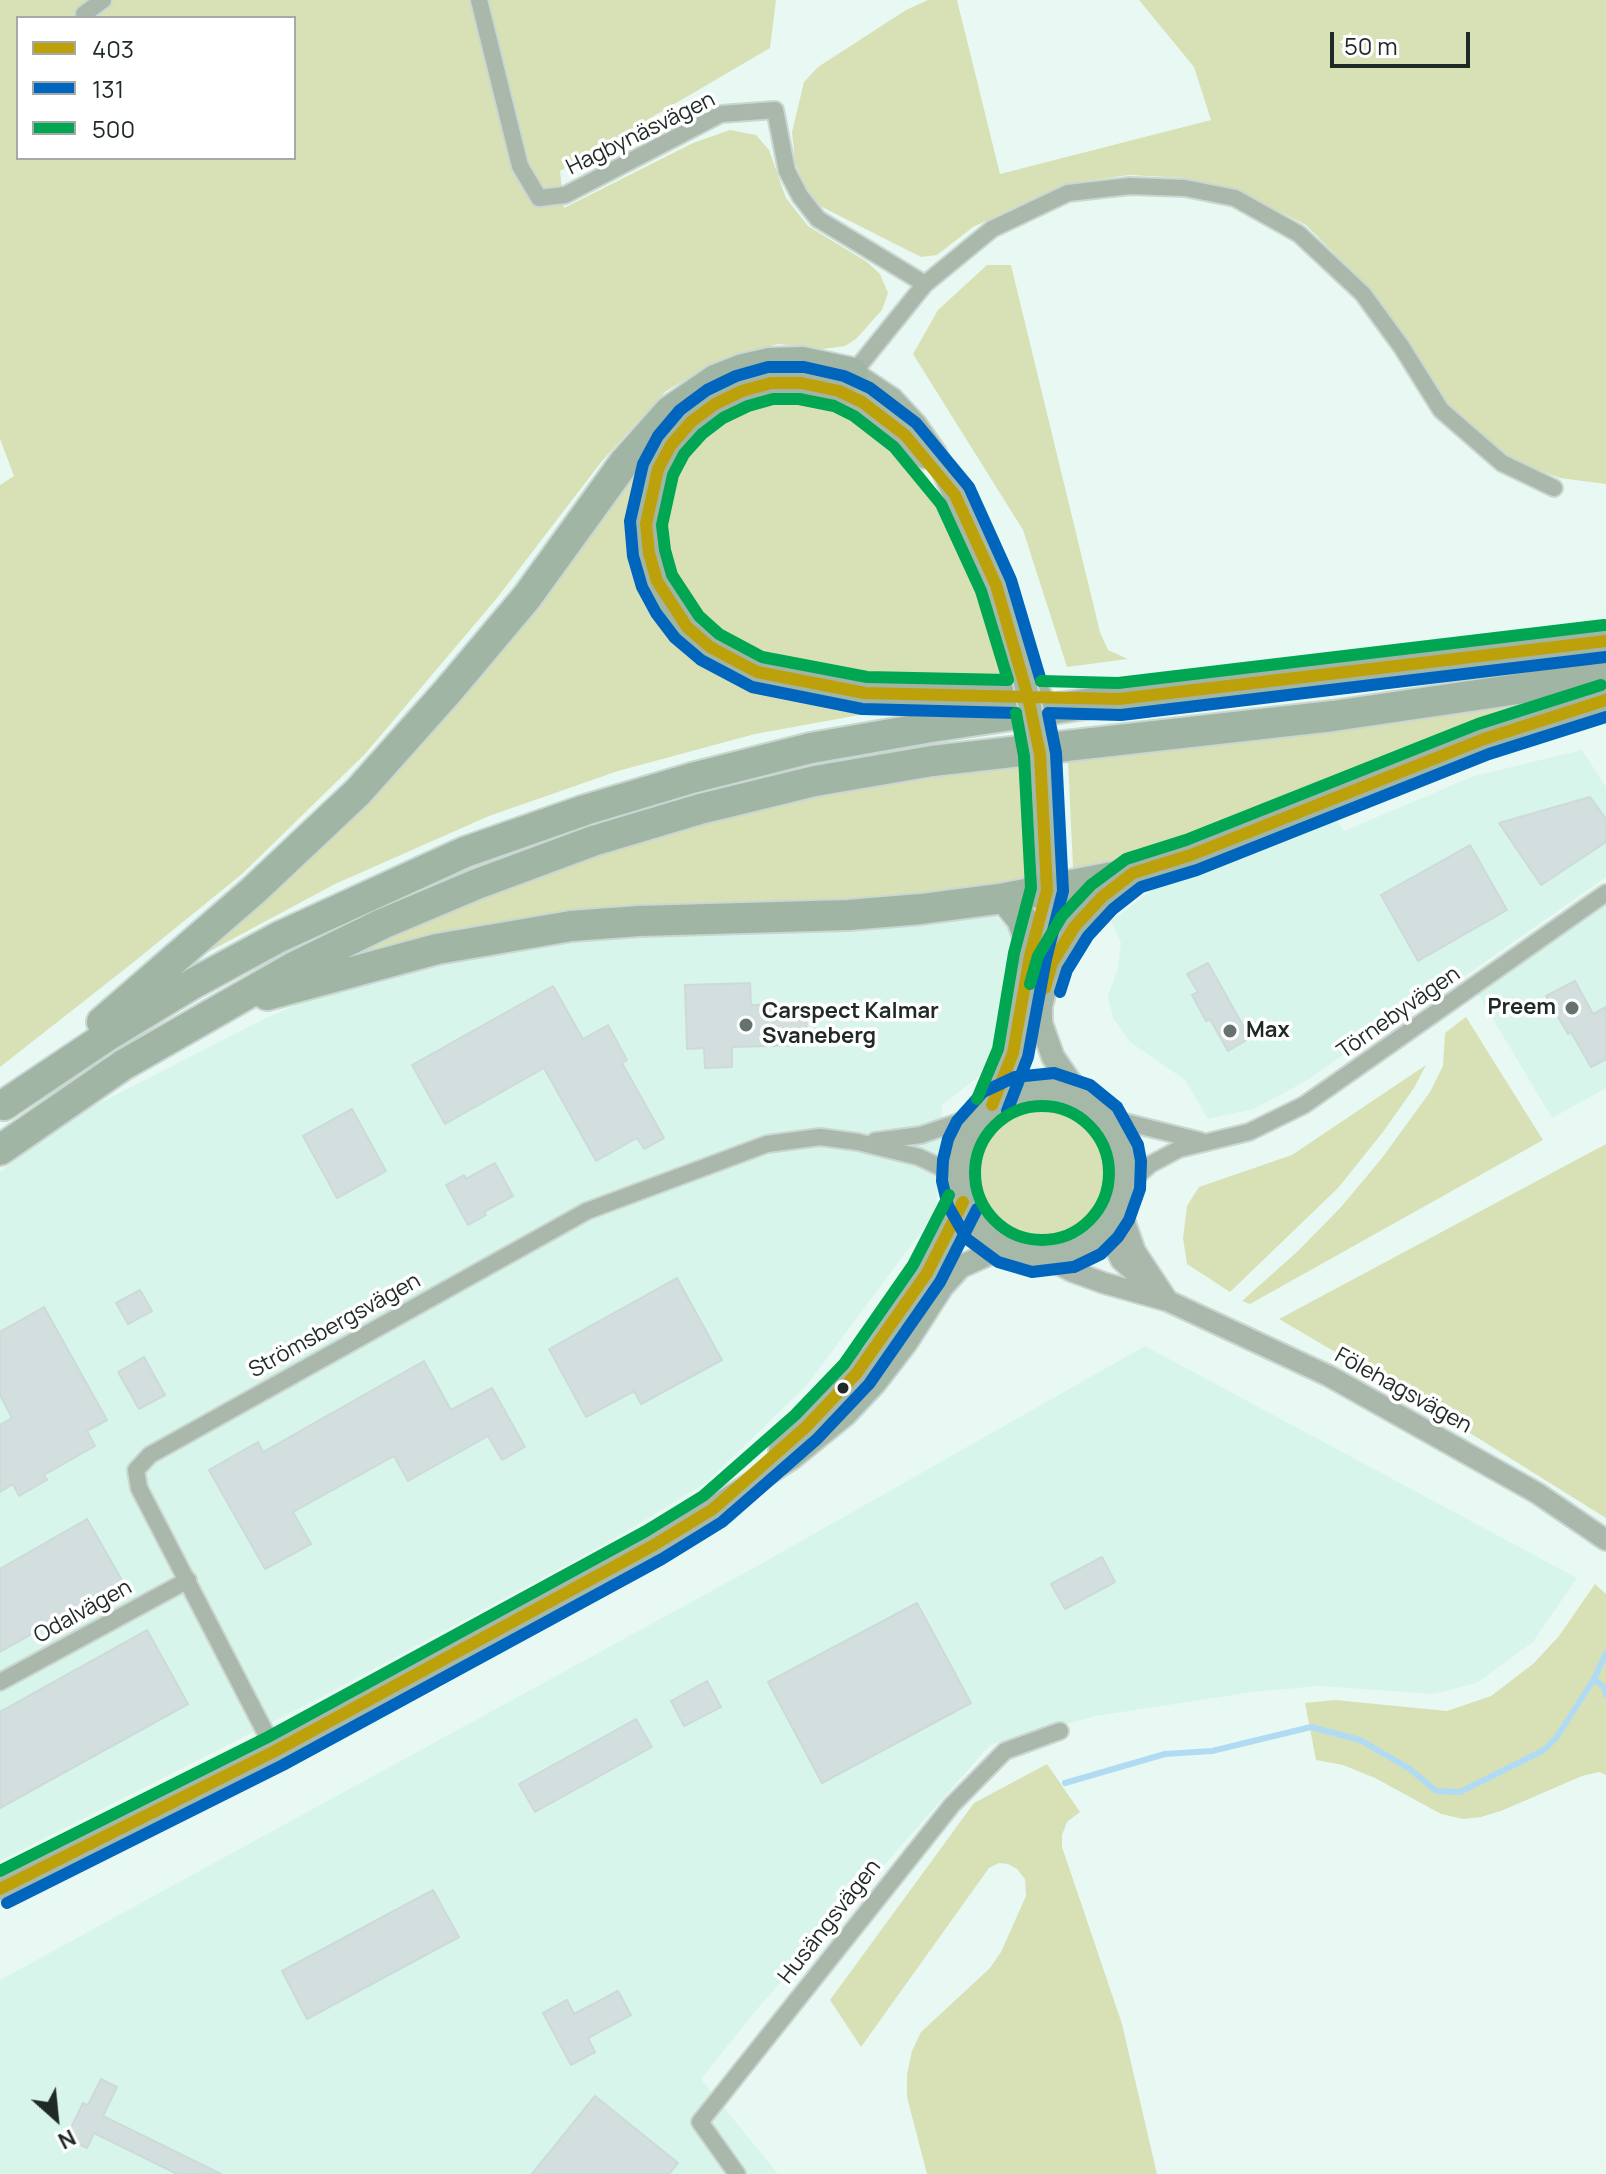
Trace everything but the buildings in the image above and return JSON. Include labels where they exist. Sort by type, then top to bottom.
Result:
[{"type":"highway","points":[[2,1107],[253,891],[358,792],[527,597],[624,463],[670,411],[715,380],[769,363],[802,362],[846,382]]},
{"type":"highway","points":[[846,382],[771,383],[742,391],[715,404],[691,422],[671,445],[658,469],[646,524],[649,553],[657,581],[687,627],[710,647],[757,672],[865,693],[1119,699]]},
{"type":"highway","points":[[2,1107],[107,1036],[279,937],[465,852],[585,810],[679,782],[811,748],[931,727],[1119,699],[1606,641]]},
{"type":"highway","points":[[0,1150],[123,1065],[212,1012],[382,924],[477,884],[593,841],[700,809],[815,781],[932,761],[1333,716],[1606,676]]},
{"type":"highway","points":[[212,1012],[437,949],[571,926],[848,915],[1005,898],[1133,873],[1205,850],[1484,739],[1606,700]]},
{"type":"highway","points":[[1005,898],[1022,919],[1041,960],[1102,897],[1133,873]]},
{"type":"main road","points":[[846,382],[892,399],[915,424],[935,453],[996,585],[1021,664],[1040,754],[1047,890],[1041,960],[1041,1023],[1053,1057],[1082,1099]]},
{"type":"main road","points":[[987,1110],[1013,1053],[1041,960]]},
{"type":"main road","points":[[1041,1089],[1062,1091],[1082,1099],[1105,1117],[1123,1150],[1122,1196],[1106,1227],[1079,1248],[1044,1256],[1023,1254],[1004,1247],[979,1228],[963,1202],[958,1180],[963,1144],[971,1128],[987,1110],[1010,1095],[1041,1089]]},
{"type":"main road","points":[[713,1509],[806,1427],[872,1355],[927,1273],[963,1202]]},
{"type":"main road","points":[[0,1889],[275,1751],[654,1545],[713,1509],[792,1458],[845,1415],[906,1343],[951,1276],[969,1261],[1004,1247]]},
{"type":"street","points":[[85,16],[103,0]]},
{"type":"street","name":"Hagbynäsvägen","points":[[479,0],[520,166],[539,198],[565,195],[721,114],[775,110],[787,171],[800,196],[818,219],[925,284]]},
{"type":"street","points":[[846,382],[925,284],[992,229],[1068,193],[1130,186],[1185,188],[1235,198],[1299,234],[1363,294],[1401,346],[1441,410],[1502,463],[1554,488]]},
{"type":"street","name":"Törnebyvägen","points":[[1122,1196],[1163,1157],[1203,1141],[1249,1132],[1304,1105],[1606,893]]},
{"type":"street","name":"Strömsbergsvägen","points":[[858,1142],[921,1135],[987,1110]]},
{"type":"street","name":"Törnebyvägen","points":[[1105,1117],[1203,1141]]},
{"type":"street","name":"Strömsbergsvägen","points":[[275,1751],[139,1488],[136,1470],[150,1455],[587,1211],[767,1144],[820,1137],[858,1142],[919,1157],[958,1180]]},
{"type":"street","points":[[1122,1196],[1135,1251],[1168,1301]]},
{"type":"street","name":"Fölehagsvägen","points":[[1106,1227],[1121,1260],[1168,1301]]},
{"type":"street","name":"Fölehagsvägen","points":[[1044,1256],[1071,1271],[1104,1283],[1168,1301],[1329,1376],[1537,1493],[1606,1540]]},
{"type":"street","name":"Odalvägen","points":[[0,1682],[188,1580]]},
{"type":"street","name":"Husängsvägen","points":[[737,2174],[700,2122],[952,1805],[1005,1751],[1060,1731]]},
{"type":"shaded area","points":[[1582,750],[1606,787],[1606,877],[1431,1000],[1428,995],[1306,1081],[1254,1109],[1208,1119],[1185,1080],[1130,1042],[1113,1018],[1108,996],[1118,968],[1121,943],[1111,921],[1160,884],[1334,816],[1344,831],[1474,776]]},
{"type":"shaded area","points":[[1606,901],[1606,1088],[1552,1118],[1478,994]]},
{"type":"shaded area","points":[[984,912],[995,916],[1007,927],[1015,944],[1013,988],[983,1073],[942,1105],[936,1212],[807,1385],[706,1483],[612,1540],[318,1699],[0,1861],[0,1172],[76,1115],[264,1019],[336,987],[556,941]]},
{"type":"shaded area","points":[[1145,1346],[1577,1578],[1533,1642],[1477,1683],[1433,1694],[1319,1686],[1253,1692],[1096,1716],[990,1745],[759,2007],[701,2079],[778,2174],[0,2174],[0,1980],[759,1565]]},
{"type":"green space","points":[[0,0],[776,0],[770,48],[560,171],[564,208],[693,143],[730,130],[756,135],[769,150],[786,198],[808,226],[867,262],[880,274],[888,293],[882,310],[856,339],[845,346],[822,349],[778,344],[720,360],[666,391],[602,461],[497,598],[365,754],[242,874],[0,1067],[0,485],[14,476],[0,439]]},
{"type":"green space","points":[[928,0],[957,0],[1000,174],[1211,120],[1194,67],[1139,0],[1606,0],[1606,484],[1560,478],[1506,458],[1446,406],[1370,289],[1306,225],[1240,192],[1186,178],[1129,175],[1065,184],[973,227],[937,255],[921,257],[820,206],[805,188],[795,162],[792,132],[804,82],[818,67],[906,10]]},
{"type":"green space","points":[[987,265],[1011,265],[1100,632],[1108,650],[1128,659],[1067,667],[1023,530],[913,354],[938,310]]},
{"type":"green space","points":[[766,395],[836,400],[877,423],[911,454],[944,502],[978,570],[1012,678],[923,682],[862,678],[763,658],[728,642],[692,614],[675,592],[657,527],[675,461],[700,428]]},
{"type":"green space","points":[[643,457],[627,515],[629,563],[649,607],[677,638],[724,673],[775,694],[876,712],[755,734],[618,771],[489,816],[335,884],[199,957],[360,811],[424,739],[512,639]]},
{"type":"green space","points":[[1599,690],[1215,836],[1108,866],[1073,868],[1068,759]]},
{"type":"green space","points":[[1030,762],[1035,860],[1031,876],[1021,884],[362,955],[359,948],[557,869],[655,838],[853,789]]},
{"type":"green space","points":[[1466,1017],[1543,1140],[1250,1304],[1242,1301],[1298,1251],[1341,1207],[1382,1158],[1430,1092],[1443,1066],[1445,1033]]},
{"type":"green space","points":[[1426,1065],[1383,1132],[1338,1188],[1230,1292],[1187,1264],[1183,1238],[1187,1206],[1199,1187],[1292,1155]]},
{"type":"green space","points":[[1041,1103],[1067,1109],[1090,1123],[1104,1146],[1110,1172],[1104,1198],[1090,1221],[1067,1235],[1041,1241],[1015,1235],[992,1221],[978,1198],[972,1172],[978,1146],[992,1123],[1015,1109]]},
{"type":"green space","points":[[1606,1144],[1606,1518],[1417,1400],[1279,1319]]},
{"type":"green space","points":[[1595,1584],[1606,1594],[1606,1775],[1599,1772],[1582,1776],[1501,1811],[1463,1819],[1441,1814],[1375,1778],[1343,1765],[1316,1760],[1305,1703],[1335,1700],[1447,1711],[1491,1696],[1533,1664],[1559,1636]]},
{"type":"green space","points":[[1047,1764],[1080,1812],[1067,1822],[1062,1847],[1122,2024],[1157,2174],[927,2174],[907,2097],[907,2074],[912,2051],[921,2032],[990,1968],[1001,1952],[1026,1896],[1025,1879],[1008,1864],[999,1863],[989,1868],[861,2047],[830,2000],[974,1803]]},
{"type":"waterway","points":[[1065,1783],[1165,1754],[1212,1751],[1311,1727],[1360,1740],[1410,1769],[1436,1791],[1460,1792],[1544,1750],[1556,1738],[1594,1679],[1606,1653]]},
{"type":"waterway","points":[[1594,1679],[1604,1687],[1606,1695]]},
{"type":"transit line","name":"131","points":[[1016,713],[862,709],[752,687],[701,660],[675,638],[656,613],[642,587],[633,556],[630,521],[643,464],[658,436],[680,410],[707,390],[736,376],[768,367],[804,367],[844,376],[870,388],[916,423],[969,487],[1011,580],[1041,681]]},
{"type":"transit line","name":"403","points":[[771,383],[801,383],[839,391],[862,402],[905,435],[955,495],[996,585],[1028,697],[865,693],[757,672],[710,647],[687,627],[657,581],[649,553],[646,524],[658,469],[671,445],[691,422],[715,404],[742,391],[771,383]]},
{"type":"transit line","name":"500","points":[[773,399],[799,399],[834,406],[854,416],[894,447],[941,504],[981,591],[1008,680],[867,677],[762,657],[719,634],[699,616],[672,575],[665,550],[662,525],[673,475],[684,454],[702,434],[723,418],[773,399]]},
{"type":"transit line","name":"500","points":[[1041,681],[1118,683],[1604,625]]},
{"type":"transit line","name":"403","points":[[1028,697],[1119,699],[1606,641]]},
{"type":"transit line","name":"131","points":[[1007,1111],[1028,1057],[1046,959],[1063,891],[1056,753],[1048,713],[1121,715],[1606,657]]},
{"type":"transit line","name":"500","points":[[1030,984],[1038,956],[1062,916],[1091,885],[1126,859],[1186,840],[1478,724],[1601,685]]},
{"type":"transit line","name":"403","points":[[992,1105],[1013,1053],[1030,956],[1047,890],[1040,754],[1028,697]]},
{"type":"transit line","name":"403","points":[[1045,988],[1052,963],[1075,926],[1102,897],[1133,873],[1191,855],[1484,739],[1606,700]]},
{"type":"transit line","name":"500","points":[[977,1099],[998,1049],[1014,953],[1031,888],[1024,756],[1016,713]]},
{"type":"transit line","name":"131","points":[[1060,992],[1067,970],[1088,936],[1113,909],[1141,887],[1197,870],[1489,754],[1606,717]]},
{"type":"transit line","name":"131","points":[[1073,1267],[1032,1272],[998,1262],[967,1239],[948,1206],[942,1181],[943,1160],[957,1121],[983,1092],[1015,1077],[1054,1073],[1090,1085],[1117,1107],[1138,1145],[1140,1189],[1129,1220],[1101,1254],[1074,1267]]},
{"type":"transit line","name":"500","points":[[1042,1106],[1068,1111],[1089,1126],[1104,1147],[1109,1173],[1104,1199],[1089,1220],[1068,1235],[1042,1240],[1016,1235],[995,1220],[980,1199],[975,1173],[980,1147],[995,1126],[1016,1111],[1042,1106]]},
{"type":"transit line","name":"500","points":[[0,1871],[268,1737],[646,1531],[703,1496],[795,1415],[844,1364],[913,1265],[949,1195]]},
{"type":"transit line","name":"403","points":[[0,1889],[275,1751],[654,1545],[713,1509],[806,1427],[856,1374],[927,1273],[963,1202]]},
{"type":"transit line","name":"131","points":[[7,1903],[283,1765],[662,1559],[722,1522],[817,1439],[869,1384],[940,1282],[977,1209]]},
{"type":"place","name":"Preem","points":[[1572,1008]]},
{"type":"place","name":"Carspect Kalmar Svaneberg","points":[[746,1025]]},
{"type":"place","name":"Max","points":[[1230,1031]]}]
